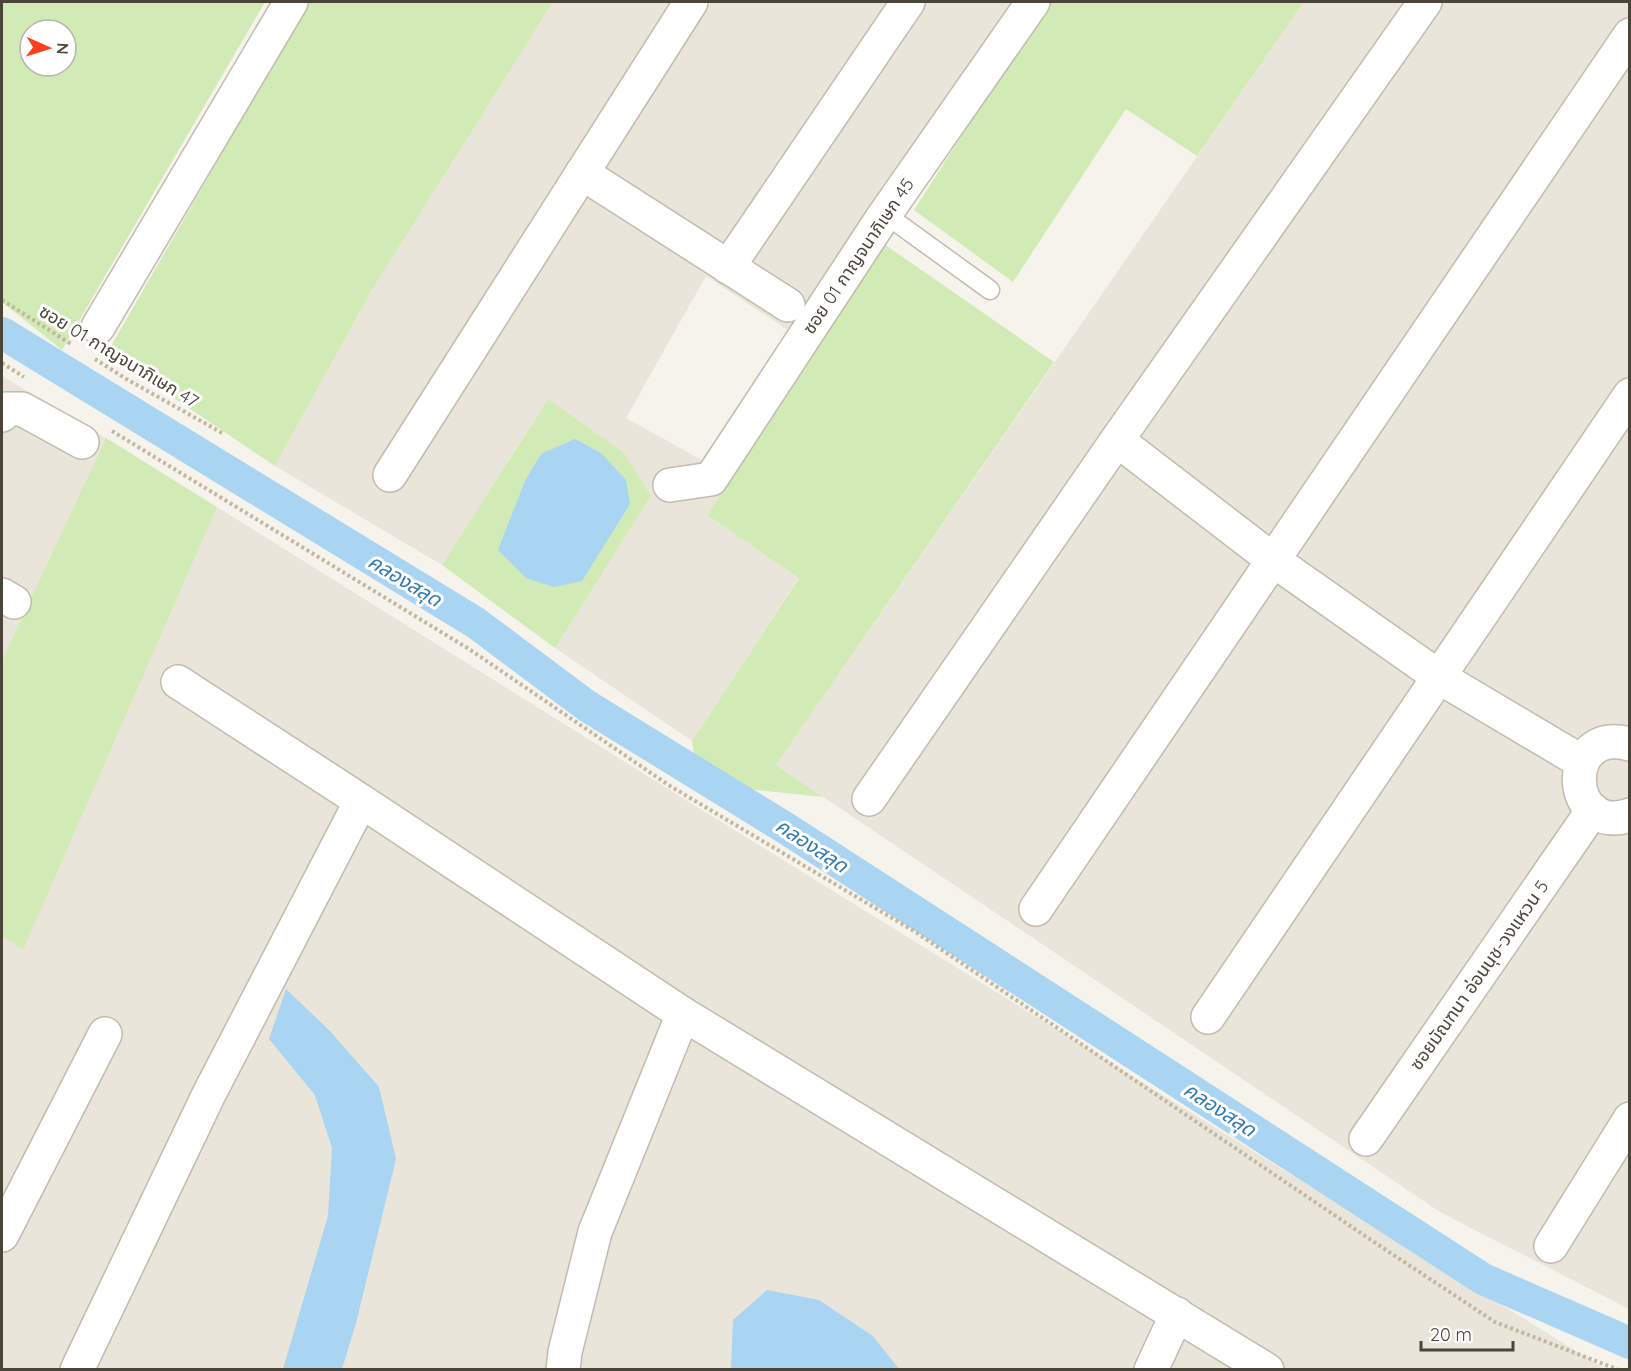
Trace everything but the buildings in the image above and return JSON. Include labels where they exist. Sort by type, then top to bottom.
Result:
[{"type":"street","points":[[89,344],[291,2]]},
{"type":"street","points":[[390,475],[691,2]]},
{"type":"street","points":[[728,267],[909,2]]},
{"type":"street","name":"ซอย 01 กาญจนาภิเษก 45","points":[[670,485],[711,478],[885,214],[1033,2]]},
{"type":"street","points":[[869,799],[1117,440],[1425,2]]},
{"type":"street","points":[[1036,909],[1629,35]]},
{"type":"street","points":[[582,173],[788,305]]},
{"type":"street","points":[[1208,1017],[1629,395]]},
{"type":"street","points":[[2,416],[7,409],[22,409],[96,436]]},
{"type":"street","points":[[1117,440],[1273,560],[1439,677],[1582,762]]},
{"type":"street","points":[[178,682],[683,1014],[1268,1370]]},
{"type":"street","points":[[1629,744],[1609,742],[1598,746],[1589,752],[1579,772],[1580,793],[1593,810],[1603,816],[1615,818],[1629,815]]},
{"type":"street","points":[[78,1370],[209,1094],[361,801]]},
{"type":"street","name":"ซอยมัณฑนา อ่อนนุช-วงแหวน 5","points":[[1366,1139],[1593,810]]},
{"type":"street","points":[[563,1370],[565,1352],[595,1232],[683,1014]]},
{"type":"street","points":[[2,1235],[105,1034]]},
{"type":"street","points":[[1551,1246],[1629,1119]]},
{"type":"street","points":[[1151,1370],[1177,1314]]},
{"type":"lane","points":[[885,214],[990,290]]},
{"type":"path","name":"ซอย 01 กาญจนาภิเษก 47","points":[[2,300],[89,344],[128,380],[224,434]]},
{"type":"path","points":[[2,363],[31,381]]},
{"type":"path","points":[[96,436],[469,649],[670,786],[914,931],[1496,1322],[1619,1370]]},
{"type":"shaded area","points":[[553,2],[1015,2],[789,331],[706,276],[626,418],[707,463],[727,483],[707,515],[799,577],[692,741],[555,648],[651,496],[547,400],[442,565],[275,466],[370,293]]},
{"type":"shaded area","points":[[1304,2],[1629,2],[1629,1309],[1440,1212],[776,765]]},
{"type":"shaded area","points":[[2,376],[106,438],[2,660]]},
{"type":"shaded area","points":[[217,507],[1605,1369],[2,1369],[2,936],[23,949]]},
{"type":"green space","points":[[2,2],[265,2],[62,350],[2,302]]},
{"type":"green space","points":[[309,2],[553,2],[370,293],[275,466],[107,353]]},
{"type":"green space","points":[[1048,2],[1304,2],[1197,156],[1126,109],[1013,282],[914,210]]},
{"type":"green space","points":[[881,242],[1054,362],[776,765],[823,797],[737,788],[709,772],[694,754],[692,741],[799,578],[707,515]]},
{"type":"green space","points":[[548,399],[624,453],[651,496],[555,648],[442,565]]},
{"type":"green space","points":[[106,438],[217,507],[23,950],[2,936],[2,660]]},
{"type":"water","points":[[575,439],[601,453],[626,480],[630,504],[582,581],[554,587],[526,578],[498,550],[525,481],[541,454]]},
{"type":"water","points":[[286,989],[330,1031],[379,1087],[396,1159],[356,1323],[342,1369],[283,1369],[328,1216],[332,1148],[315,1095],[269,1039]]},
{"type":"water","points":[[767,1290],[819,1300],[873,1336],[899,1369],[731,1369],[733,1320]]},
{"type":"waterway","name":"คลองสลุด","points":[[2,333],[476,623],[587,706],[787,829],[1483,1279],[1630,1343]]}]
